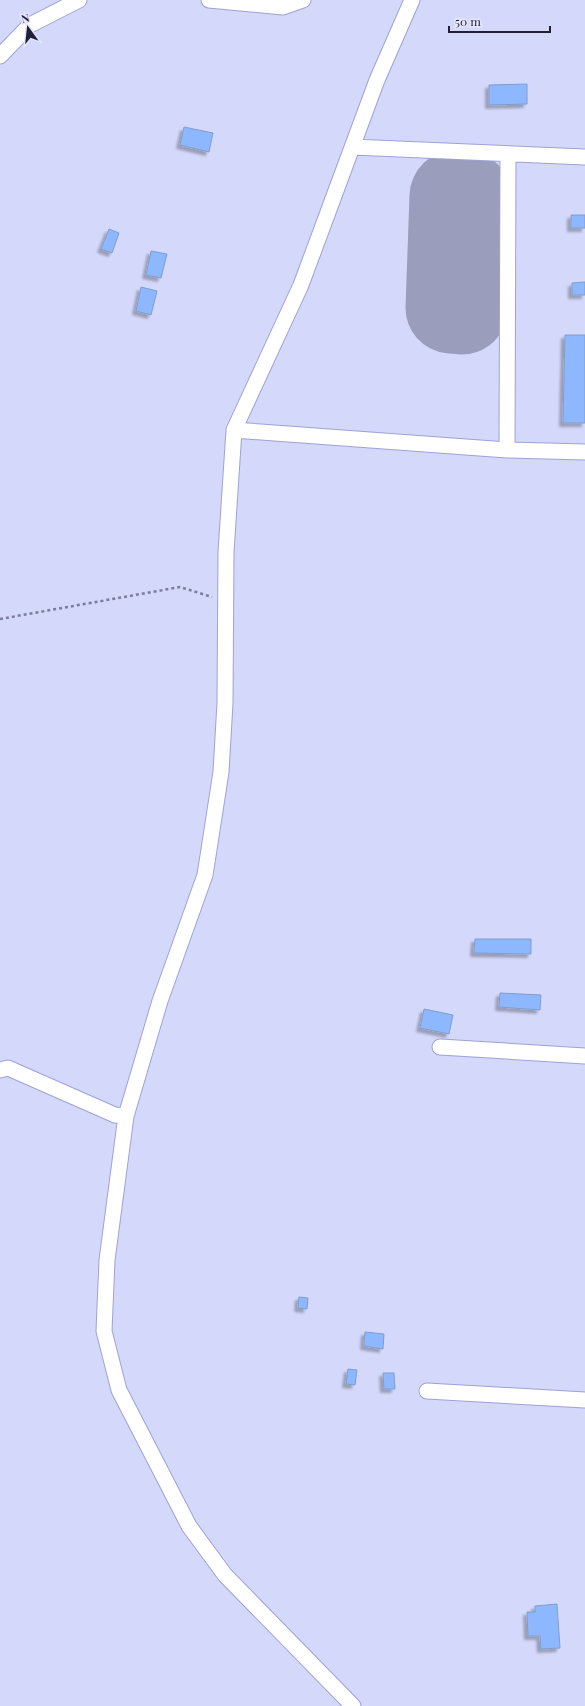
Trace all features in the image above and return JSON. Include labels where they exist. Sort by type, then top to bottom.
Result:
[{"type":"street","points":[[0,56],[30,25],[79,0]]},
{"type":"street","points":[[209,0],[283,7],[303,0]]},
{"type":"street","points":[[353,1706],[225,1575],[189,1526],[119,1390],[104,1331],[107,1260],[126,1116],[160,1001],[205,875],[221,772],[225,703],[226,552],[234,430],[300,285],[377,80],[412,0]]},
{"type":"street","points":[[352,147],[585,156]]},
{"type":"street","points":[[507,450],[508,154]]},
{"type":"street","points":[[234,430],[507,450],[585,452]]},
{"type":"street","points":[[440,1047],[585,1056]]},
{"type":"street","points":[[0,1070],[8,1068],[115,1115],[126,1116]]},
{"type":"street","points":[[427,1391],[585,1400]]},
{"type":"path","points":[[0,619],[180,587],[225,601]]},
{"type":"building","points":[[527,84],[527,104],[489,105],[489,85]]},
{"type":"building","points":[[184,127],[213,133],[209,152],[180,145]]},
{"type":"building","points":[[571,215],[585,215],[585,228],[571,228]]},
{"type":"building","points":[[109,229],[119,233],[112,253],[101,249]]},
{"type":"building","points":[[151,251],[167,254],[161,278],[146,275]]},
{"type":"building","points":[[585,282],[585,295],[572,295],[572,283]]},
{"type":"building","points":[[141,287],[157,291],[151,315],[136,311]]},
{"type":"building","points":[[565,335],[585,335],[585,423],[563,423]]},
{"type":"building","points":[[475,939],[531,939],[531,954],[474,953]]},
{"type":"building","points":[[500,993],[541,995],[540,1010],[499,1007]]},
{"type":"building","points":[[424,1009],[453,1015],[449,1034],[420,1028]]},
{"type":"building","points":[[299,1297],[308,1298],[307,1309],[298,1308]]},
{"type":"building","points":[[365,1332],[384,1334],[383,1349],[364,1346]]},
{"type":"building","points":[[348,1369],[357,1370],[355,1385],[346,1384]]},
{"type":"building","points":[[383,1373],[394,1373],[395,1389],[384,1389]]},
{"type":"building","points":[[557,1604],[560,1648],[541,1649],[540,1636],[528,1636],[527,1612],[535,1612],[535,1606]]},
{"type":"runway","points":[[455,196],[465,196],[462,309],[451,308],[455,196]]}]
